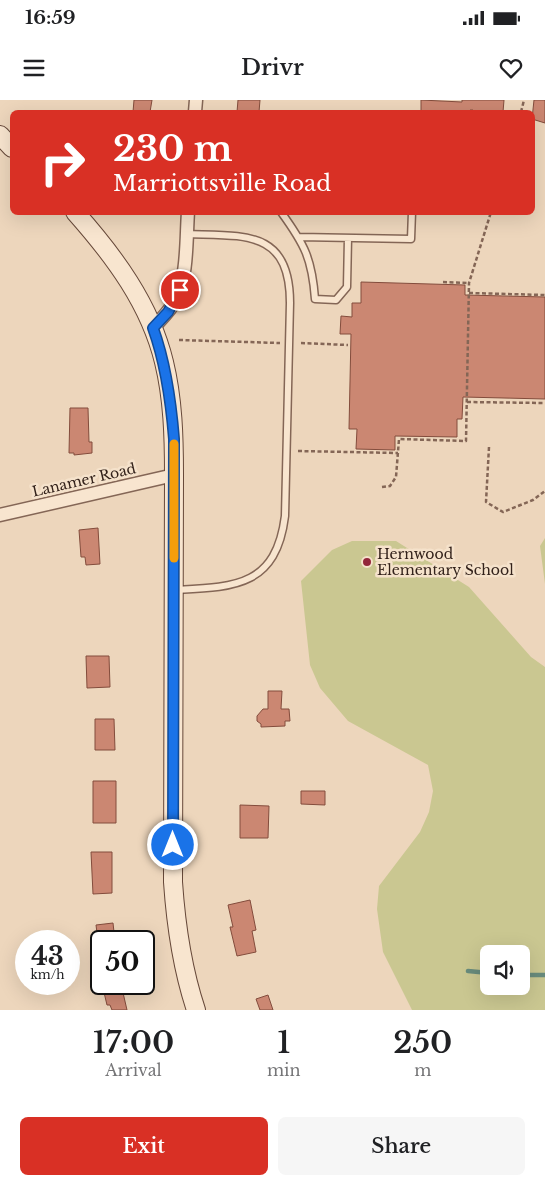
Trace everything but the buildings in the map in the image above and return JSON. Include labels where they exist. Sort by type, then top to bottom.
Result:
[{"type":"main road","points":[[0,135],[10,146]]},
{"type":"main road","points":[[77,215],[123,272],[146,311],[164,360],[170,397],[174,439],[173,882],[180,948],[187,983],[196,1010]]},
{"type":"street","points":[[153,328],[168,312],[180,290],[188,215]]},
{"type":"street","name":"Lanamer Road","points":[[0,515],[174,475]]},
{"type":"lane","points":[[283,215],[299,237],[311,265],[315,300],[336,300],[347,287],[348,238]]},
{"type":"lane","points":[[299,237],[411,239],[412,215]]},
{"type":"lane","points":[[174,590],[226,586],[245,581],[254,576],[268,563],[278,547],[283,532],[285,516],[290,303],[288,273],[275,250],[253,238],[186,234]]},
{"type":"path","points":[[382,487],[390,486],[396,477],[399,439],[466,441],[469,282],[490,215]]},
{"type":"path","points":[[443,282],[469,282]]},
{"type":"path","points":[[469,293],[545,295]]},
{"type":"path","points":[[179,340],[280,343]]},
{"type":"path","points":[[301,343],[348,345]]},
{"type":"path","points":[[467,402],[545,403]]},
{"type":"path","points":[[489,447],[486,502],[503,512],[534,500],[545,491]]},
{"type":"path","points":[[298,451],[398,453]]},
{"type":"shaded area","points":[[545,538],[545,584],[540,546]]},
{"type":"shaded area","points":[[352,541],[396,541],[469,587],[531,657],[545,667],[545,1010],[412,1010],[383,952],[377,909],[379,886],[420,832],[429,812],[433,791],[428,765],[348,721],[320,688],[310,665],[301,581],[332,550]]},
{"type":"waterway","points":[[468,971],[480,972]]},
{"type":"waterway","points":[[530,975],[545,975]]},
{"type":"slow traffic","points":[[174,444],[174,558]]},
{"type":"place","name":"Hernwood Elementary School","points":[[367,562]]},
{"type":"route","points":[[173,845],[174,439],[164,360],[153,328],[168,312],[180,290]]}]
